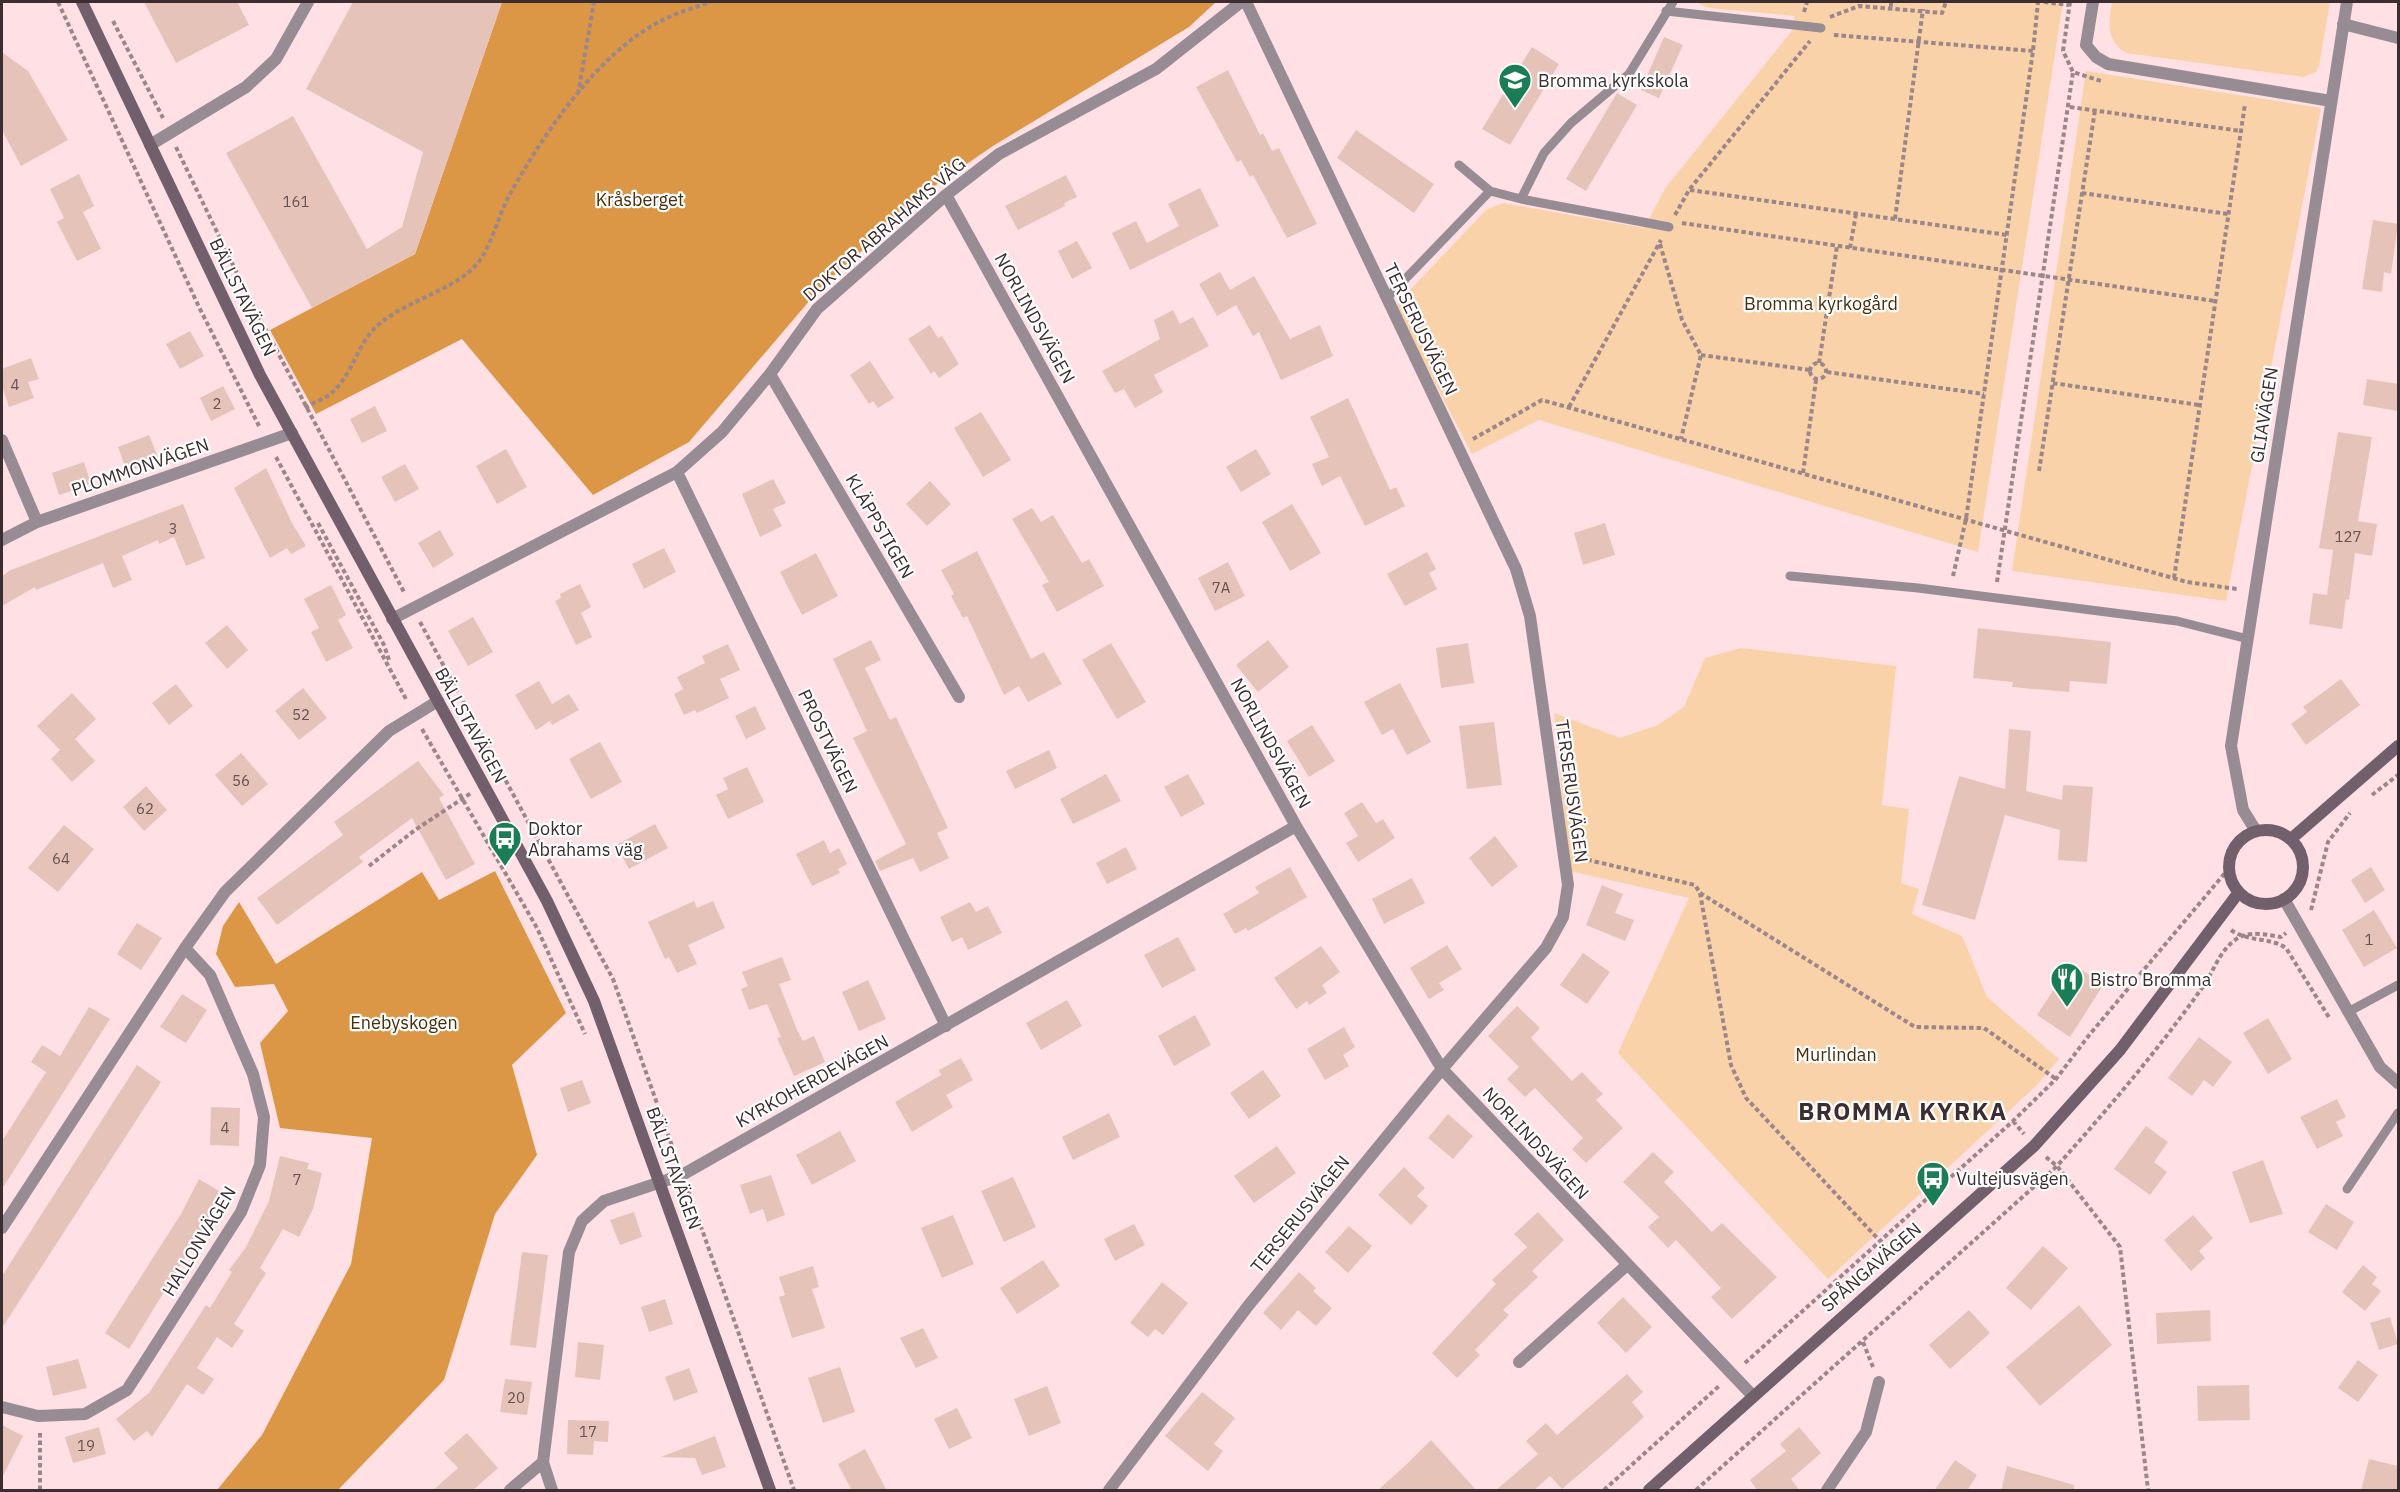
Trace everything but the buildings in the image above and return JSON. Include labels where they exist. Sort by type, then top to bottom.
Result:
[{"type":"street","name":"BÄLLSTAVÄGEN","points":[[82,2],[260,375],[547,901],[594,1001],[770,1491]]},
{"type":"street","points":[[150,145],[246,87],[276,59],[308,2]]},
{"type":"street","name":"DOKTOR ABRAHAMS VÄG","points":[[392,619],[677,472],[722,432],[770,374],[817,309],[946,195],[999,154],[1156,69],[1241,2]]},
{"type":"street","name":"TERSERUSVÄGEN","points":[[1109,1491],[1248,1306],[1442,1069],[1546,948],[1563,917],[1568,885],[1530,616],[1516,569],[1246,2]]},
{"type":"street","points":[[2093,2],[2086,45],[2096,57],[2108,64],[2331,101]]},
{"type":"street","name":"GLIAVÄGEN","points":[[2256,831],[2243,810],[2231,746],[2348,2]]},
{"type":"street","points":[[2343,24],[2398,38]]},
{"type":"street","name":"NORLINDSVÄGEN","points":[[946,195],[1296,826],[1442,1069],[1753,1396]]},
{"type":"street","name":"KLÄPPSTIGEN","points":[[770,374],[959,697]]},
{"type":"street","name":"PLOMMONVÄGEN","points":[[2,540],[37,522],[292,432]]},
{"type":"street","points":[[2,440],[37,522]]},
{"type":"street","name":"PROSTVÄGEN","points":[[677,472],[946,1026]]},
{"type":"street","points":[[2,1228],[185,948],[225,892],[388,731],[438,701]]},
{"type":"street","points":[[2291,839],[2398,746]]},
{"type":"street","name":"KYRKOHERDEVÄGEN","points":[[552,1491],[543,1462],[569,1252],[582,1221],[604,1200],[682,1175],[1296,826]]},
{"type":"street","points":[[2256,831],[2274,831],[2291,839],[2301,854],[2303,871],[2297,888],[2284,899],[2260,903],[2248,899],[2239,892],[2232,880],[2229,867],[2233,852],[2238,845],[2256,831]]},
{"type":"street","name":"SPÅNGAVÄGEN","points":[[1649,1491],[2034,1146],[2120,1050],[2239,892]]},
{"type":"street","points":[[2284,899],[2380,1067],[2398,1083]]},
{"type":"street","name":"HALLONVÄGEN","points":[[2,1407],[38,1416],[85,1414],[127,1390],[241,1212],[260,1165],[264,1117],[252,1074],[210,975],[185,948]]},
{"type":"street","points":[[1518,1362],[1627,1265]]},
{"type":"street","points":[[1827,1491],[1866,1432],[1879,1382]]},
{"type":"street","points":[[510,1491],[543,1462]]},
{"type":"lane","points":[[1521,200],[1544,153],[1571,123],[1629,74],[1673,2]]},
{"type":"lane","points":[[1666,11],[1821,28]]},
{"type":"lane","points":[[1459,165],[1490,191],[1521,200],[1669,227]]},
{"type":"lane","points":[[1387,298],[1490,191]]},
{"type":"lane","points":[[1790,576],[1950,592],[2176,621],[2248,639]]},
{"type":"lane","points":[[2348,1012],[2398,985]]},
{"type":"lane","points":[[2348,1189],[2398,1113]]},
{"type":"path","points":[[58,2],[199,307],[267,442],[414,715],[537,928],[588,1042]]},
{"type":"path","points":[[578,95],[594,2]]},
{"type":"path","points":[[305,408],[329,394],[345,377],[373,330],[419,299],[469,272],[482,257],[506,201],[528,162],[578,95],[621,48],[659,22],[710,2]]},
{"type":"path","points":[[1891,2],[1891,9]]},
{"type":"path","points":[[1569,407],[1689,190],[1829,17],[1859,6],[1942,13],[1946,2]]},
{"type":"path","points":[[1950,592],[1966,519],[2033,51],[2038,2]]},
{"type":"path","points":[[2044,2],[2069,5]]},
{"type":"path","points":[[1895,219],[1923,10]]},
{"type":"path","points":[[108,11],[144,80]]},
{"type":"path","points":[[1821,28],[1833,35],[1918,44],[2033,51]]},
{"type":"path","points":[[1995,598],[2070,106],[2073,72]]},
{"type":"path","points":[[2174,578],[2245,102]]},
{"type":"path","points":[[2070,106],[2241,131]]},
{"type":"path","points":[[2039,471],[2095,110]]},
{"type":"path","points":[[1689,190],[2007,235]]},
{"type":"path","points":[[2082,193],[2228,214]]},
{"type":"path","points":[[1850,248],[1856,214]]},
{"type":"path","points":[[1669,227],[1685,223],[2215,301]]},
{"type":"path","points":[[1660,243],[1682,320],[1701,355],[1681,439]]},
{"type":"path","points":[[1819,363],[1838,246]]},
{"type":"path","points":[[1701,355],[1810,370]]},
{"type":"path","points":[[1819,363],[1813,365],[1810,370],[1811,376],[1816,380],[1822,379],[1827,372]]},
{"type":"path","points":[[1819,363],[1827,372]]},
{"type":"path","points":[[1827,372],[1984,394]]},
{"type":"path","points":[[1803,473],[1816,380]]},
{"type":"path","points":[[2053,382],[2199,405]]},
{"type":"path","points":[[1457,445],[1484,435],[1542,400],[2174,578],[2236,589]]},
{"type":"path","points":[[2363,801],[2398,775]]},
{"type":"path","points":[[369,867],[415,830],[483,784]]},
{"type":"path","points":[[1696,1491],[2056,1166],[2106,1110],[2204,986],[2219,957],[2240,937],[2264,934],[2281,937],[2311,911],[2328,842],[2354,808]]},
{"type":"path","points":[[1562,853],[1695,885],[1700,892],[1915,1027],[1984,1028],[2056,1079]]},
{"type":"path","points":[[1604,1491],[2013,1121],[2056,1079],[2229,867]]},
{"type":"path","points":[[1700,892],[1731,1065],[1746,1098],[1880,1241]]},
{"type":"path","points":[[2240,937],[2280,944],[2286,948],[2335,1028]]},
{"type":"path","points":[[2013,1121],[2034,1146],[2056,1166],[2120,1247],[2148,1491]]},
{"type":"path","points":[[1863,1342],[1879,1382]]},
{"type":"path","points":[[38,1416],[42,1441],[40,1491]]},
{"type":"green space","name":"Kråsberget","points":[[502,2],[1216,2],[1189,27],[993,146],[936,185],[822,286],[689,442],[593,495],[462,339],[316,414],[270,330],[415,254]]},
{"type":"green space","name":"Bromma kyrkogård","points":[[1695,2],[2063,2],[1978,552],[1539,420],[1472,454],[1395,306],[1486,210],[1503,203],[1644,228],[1666,187],[1791,32],[1795,16],[1709,8]]},
{"type":"green space","points":[[2112,2],[2330,2],[2319,66],[2316,72],[2303,77],[2126,53],[2119,48],[2110,30]]},
{"type":"green space","points":[[2086,71],[2321,108],[2226,601],[2012,571]]},
{"type":"green space","name":"Murlindan","points":[[1741,648],[1896,666],[1882,805],[1909,809],[1901,883],[1919,889],[1912,914],[1962,936],[1987,997],[2059,1059],[2037,1085],[1828,1279],[1618,1053],[1689,898],[1570,871],[1554,713],[1620,738],[1658,725],[1684,707],[1705,658]]},
{"type":"green space","name":"Enebyskogen","points":[[495,871],[566,1013],[512,1065],[537,1155],[495,1214],[444,1380],[338,1490],[217,1490],[262,1435],[351,1264],[372,1138],[280,1128],[260,1043],[288,1011],[274,984],[235,987],[216,954],[223,926],[239,902],[276,964],[422,872],[439,900]]},
{"type":"place","name":"Bromma kyrkskola","points":[[1515,109]]},
{"type":"place","name":"Doktor Abrahams väg","points":[[505,867]]},
{"type":"place","name":"Bistro Bromma","points":[[2067,1008]]},
{"type":"place","name":"Vultejusvägen","points":[[1933,1207]]},
{"type":"district","name":"BROMMA KYRKA","points":[[1903,1111]]}]
